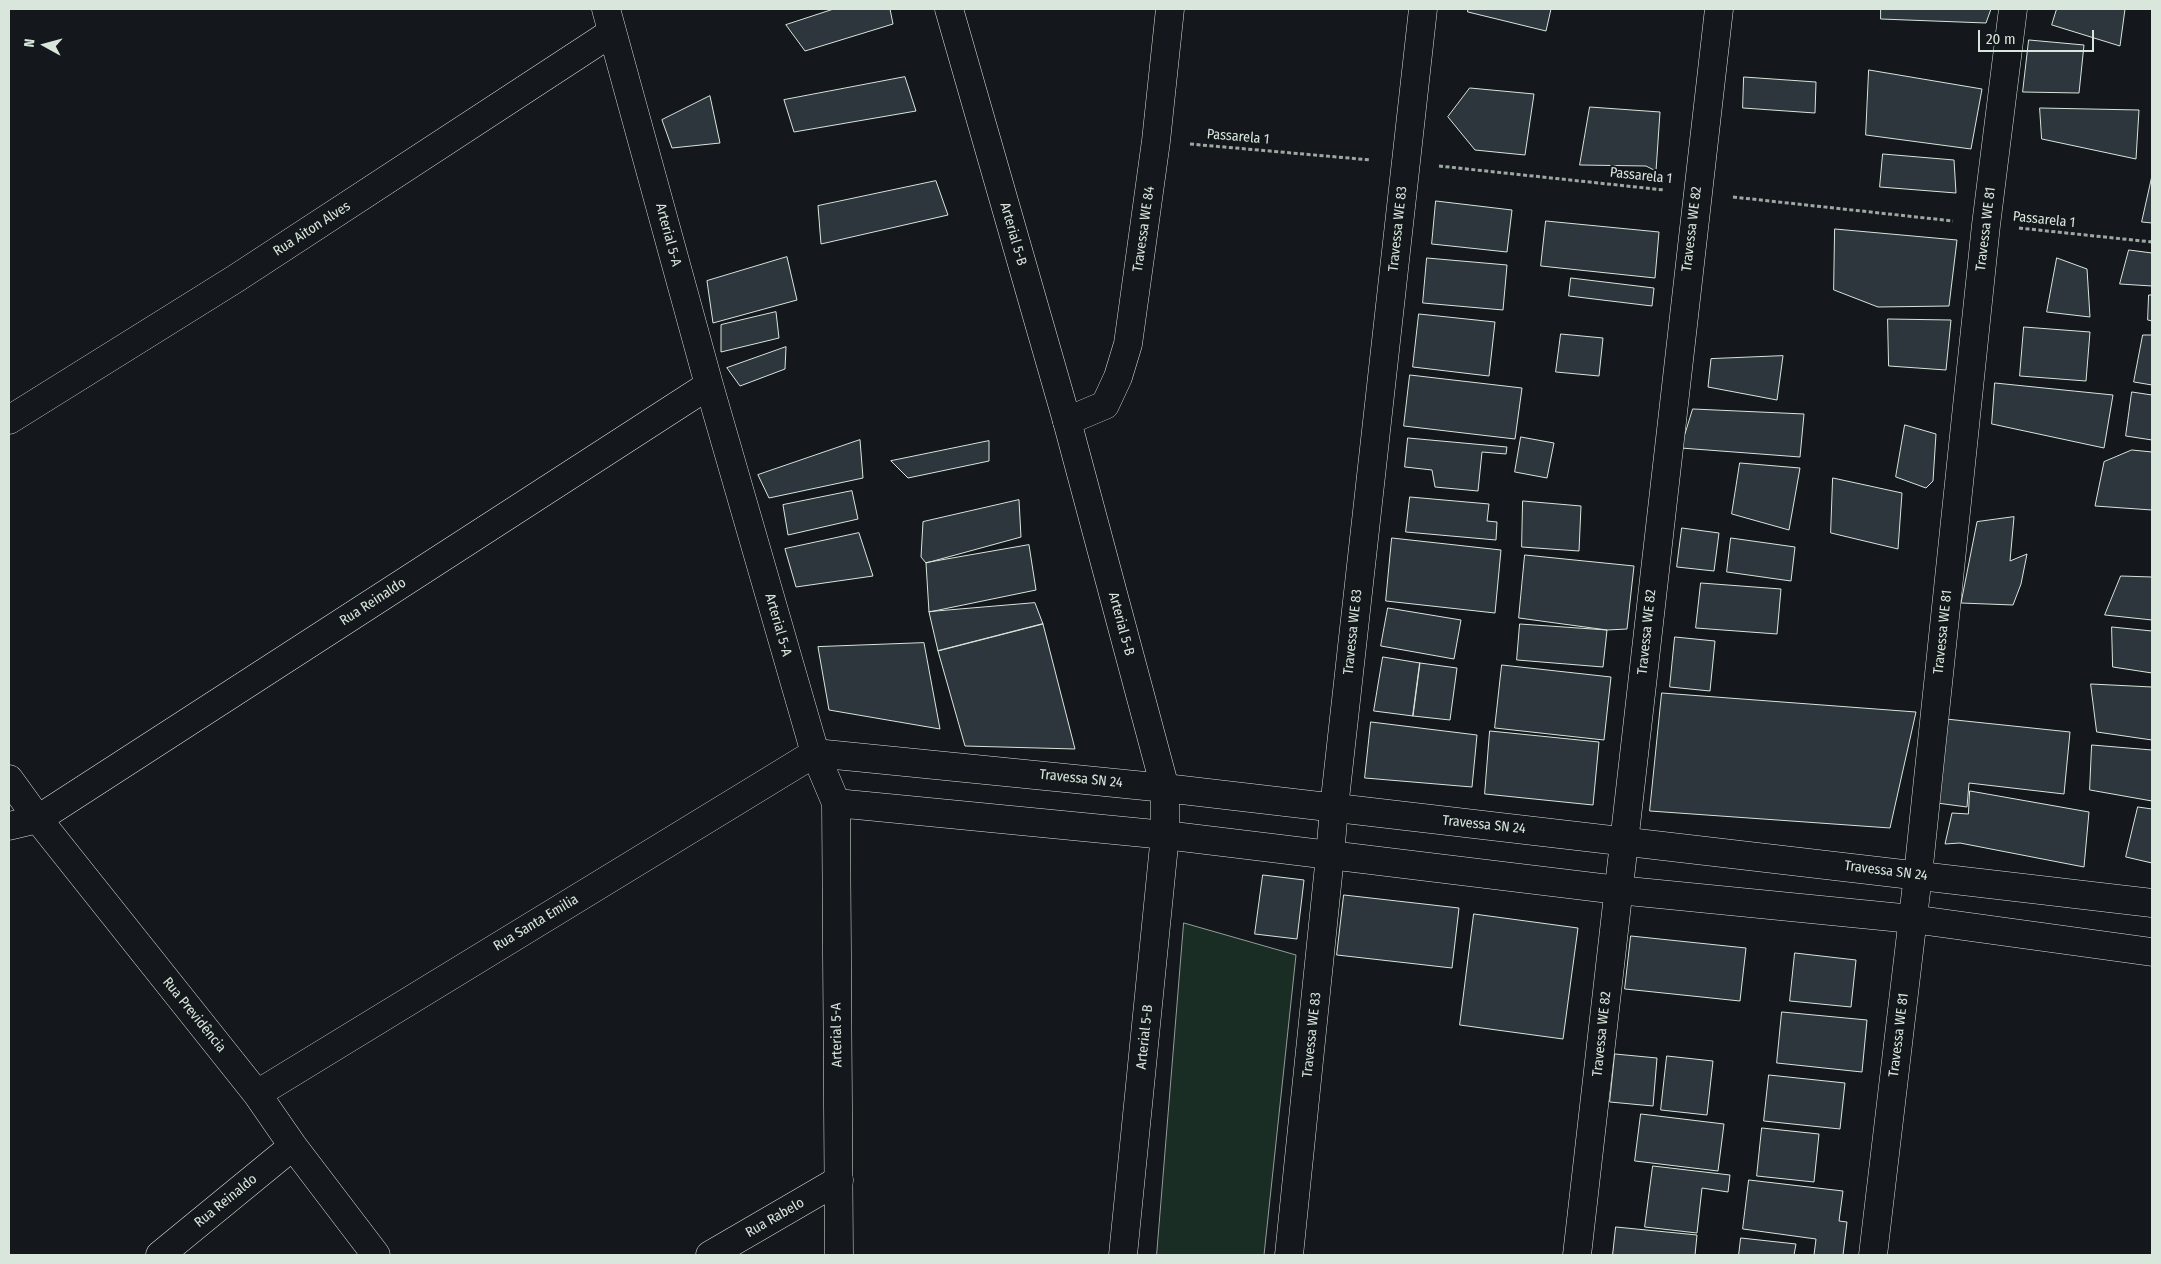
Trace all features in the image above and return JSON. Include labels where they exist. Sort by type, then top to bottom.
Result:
[{"type":"street","name":"Arterial 5-B","points":[[949,9],[1067,421],[1164,788],[1165,835],[1123,1255]]},
{"type":"street","name":"Travessa WE 84","points":[[1067,421],[1104,405],[1118,377],[1128,344],[1156,141],[1170,9]]},
{"type":"street","name":"Travessa WE 83","points":[[1288,1255],[1334,808],[1423,9]]},
{"type":"street","name":"Travessa WE 82","points":[[1577,1255],[1696,193],[1719,9]]},
{"type":"street","name":"Travessa WE 81","points":[[1873,1255],[1918,875],[1986,225],[2014,9]]},
{"type":"street","name":"Arterial 5-A","points":[[609,21],[709,385],[815,753],[836,804],[839,1255]]},
{"type":"street","name":"Rua Aiton Alves","points":[[9,420],[235,279],[609,21]]},
{"type":"street","name":"Rua Reinaldo","points":[[9,826],[38,819],[709,385]]},
{"type":"street","name":"Travessa SN 24","points":[[815,753],[1164,788],[1624,840],[2152,903]]},
{"type":"street","name":"Rua Santa Emilia","points":[[257,1094],[815,753]]},
{"type":"street","name":"Rua Previdência","points":[[9,779],[38,819],[257,1094],[293,1146],[376,1255]]},
{"type":"street","points":[[836,804],[1165,835],[1618,890],[1912,918],[2152,952]]},
{"type":"street","name":"Rua Reinaldo","points":[[160,1255],[293,1146]]},
{"type":"street","name":"Rua Rabelo","points":[[710,1255],[840,1180]]},
{"type":"path","name":"Passarela 1","points":[[1156,141],[1405,163],[2152,242]]},
{"type":"green space","points":[[1184,923],[1296,955],[1264,1255],[1157,1255]]},
{"type":"building","points":[[834,9],[890,9],[893,24],[805,51],[786,25]]},
{"type":"building","points":[[1468,9],[1551,9],[1546,31],[1468,12]]},
{"type":"building","points":[[1881,9],[1991,9],[1986,23],[1881,19]]},
{"type":"building","points":[[2057,9],[2125,9],[2120,46],[2052,25]]},
{"type":"building","points":[[2029,40],[2084,45],[2079,93],[2023,92]]},
{"type":"building","points":[[1869,70],[1982,89],[1971,149],[1866,135]]},
{"type":"building","points":[[905,77],[916,111],[794,132],[784,100]]},
{"type":"building","points":[[1744,77],[1816,82],[1815,113],[1743,108]]},
{"type":"building","points":[[1470,88],[1534,94],[1525,155],[1475,150],[1448,117]]},
{"type":"building","points":[[710,96],[720,143],[672,148],[662,120]]},
{"type":"building","points":[[1590,107],[1660,112],[1656,171],[1646,166],[1580,165]]},
{"type":"building","points":[[2040,108],[2139,110],[2136,159],[2042,139]]},
{"type":"building","points":[[1883,154],[1954,160],[1956,193],[1880,187]]},
{"type":"building","points":[[2152,176],[2152,223],[2142,222]]},
{"type":"building","points":[[936,181],[948,215],[821,244],[818,206]]},
{"type":"building","points":[[1436,201],[1512,210],[1507,252],[1432,244]]},
{"type":"building","points":[[1546,221],[1659,232],[1655,278],[1541,266]]},
{"type":"building","points":[[1835,229],[1957,240],[1949,306],[1878,307],[1834,290]]},
{"type":"building","points":[[2129,250],[2152,253],[2152,286],[2120,284]]},
{"type":"building","points":[[787,257],[797,300],[713,323],[707,281]]},
{"type":"building","points":[[1427,258],[1507,265],[1503,310],[1423,303]]},
{"type":"building","points":[[2057,258],[2087,269],[2090,317],[2047,312]]},
{"type":"building","points":[[1571,278],[1654,288],[1652,306],[1569,296]]},
{"type":"building","points":[[2149,295],[2152,295],[2152,321],[2148,320]]},
{"type":"building","points":[[776,312],[779,338],[721,352],[721,325]]},
{"type":"building","points":[[1419,314],[1495,322],[1489,376],[1413,367]]},
{"type":"building","points":[[1888,319],[1951,320],[1946,370],[1889,366]]},
{"type":"building","points":[[2024,327],[2090,332],[2086,381],[2020,376]]},
{"type":"building","points":[[1561,334],[1603,338],[1599,376],[1556,372]]},
{"type":"building","points":[[2143,335],[2152,335],[2152,385],[2134,382]]},
{"type":"building","points":[[786,347],[785,369],[740,386],[727,368]]},
{"type":"building","points":[[1783,356],[1777,400],[1708,387],[1711,359]]},
{"type":"building","points":[[1410,375],[1522,388],[1515,439],[1404,426]]},
{"type":"building","points":[[1995,383],[2113,395],[2104,448],[1992,424]]},
{"type":"building","points":[[2132,392],[2152,395],[2152,440],[2126,436]]},
{"type":"building","points":[[1693,409],[1804,414],[1800,457],[1681,448]]},
{"type":"building","points":[[1905,425],[1936,434],[1933,481],[1926,488],[1896,477]]},
{"type":"building","points":[[1521,437],[1554,443],[1547,478],[1515,472]]},
{"type":"building","points":[[1408,438],[1507,447],[1506,454],[1482,452],[1478,491],[1435,487],[1432,470],[1405,467]]},
{"type":"building","points":[[860,440],[863,478],[769,498],[758,475]]},
{"type":"building","points":[[989,441],[989,461],[908,478],[891,461]]},
{"type":"building","points":[[2132,450],[2152,452],[2152,510],[2095,506],[2104,462]]},
{"type":"building","points":[[1740,463],[1800,468],[1789,530],[1732,514]]},
{"type":"building","points":[[1833,478],[1902,493],[1898,549],[1831,533]]},
{"type":"building","points":[[852,491],[858,519],[788,535],[783,505]]},
{"type":"building","points":[[1410,497],[1489,504],[1487,521],[1497,522],[1496,540],[1406,532]]},
{"type":"building","points":[[1019,500],[1021,537],[926,563],[921,557],[923,522]]},
{"type":"building","points":[[1523,501],[1581,506],[1579,551],[1522,547]]},
{"type":"building","points":[[2014,517],[2010,561],[2027,554],[2021,584],[2013,605],[1961,603],[1977,522]]},
{"type":"building","points":[[1682,528],[1719,533],[1714,571],[1677,567]]},
{"type":"building","points":[[859,533],[873,576],[796,587],[785,549]]},
{"type":"building","points":[[1392,538],[1501,550],[1495,613],[1386,601]]},
{"type":"building","points":[[1731,538],[1795,547],[1791,581],[1727,572]]},
{"type":"building","points":[[1029,545],[1036,590],[929,612],[926,563]]},
{"type":"building","points":[[1525,555],[1634,566],[1627,629],[1607,630],[1519,618]]},
{"type":"building","points":[[2121,576],[2152,577],[2152,620],[2105,615]]},
{"type":"building","points":[[1701,583],[1781,589],[1777,634],[1696,628]]},
{"type":"building","points":[[1035,603],[1043,624],[938,651],[929,612]]},
{"type":"building","points":[[1388,608],[1461,620],[1454,659],[1381,646]]},
{"type":"building","points":[[1043,624],[1075,749],[965,746],[938,651]]},
{"type":"building","points":[[1520,624],[1607,630],[1603,667],[1517,660]]},
{"type":"building","points":[[2112,627],[2152,631],[2152,673],[2113,667]]},
{"type":"building","points":[[1675,637],[1715,641],[1710,691],[1670,687]]},
{"type":"building","points":[[924,643],[940,729],[829,710],[818,647]]},
{"type":"building","points":[[1383,657],[1420,663],[1413,716],[1374,711]]},
{"type":"building","points":[[1420,663],[1457,668],[1450,720],[1413,716]]},
{"type":"building","points":[[1502,665],[1611,677],[1604,740],[1495,728]]},
{"type":"building","points":[[2091,684],[2152,687],[2152,740],[2097,732]]},
{"type":"building","points":[[1662,693],[1916,712],[1890,828],[1650,811]]},
{"type":"building","points":[[1946,719],[2070,732],[2064,794],[1969,783],[1967,807],[1937,803]]},
{"type":"building","points":[[1371,722],[1477,735],[1472,787],[1365,778]]},
{"type":"building","points":[[1490,731],[1599,742],[1593,805],[1485,794]]},
{"type":"building","points":[[2092,745],[2152,750],[2152,801],[2090,790]]},
{"type":"building","points":[[1970,791],[2089,812],[2084,867],[1960,843],[1945,844],[1952,813],[1968,814]]},
{"type":"building","points":[[2138,807],[2152,809],[2152,863],[2126,857]]},
{"type":"building","points":[[1263,875],[1304,880],[1297,939],[1255,934]]},
{"type":"building","points":[[1344,895],[1459,908],[1452,968],[1337,955]]},
{"type":"building","points":[[1474,914],[1578,928],[1563,1039],[1460,1025]]},
{"type":"building","points":[[1631,936],[1746,948],[1740,1001],[1625,989]]},
{"type":"building","points":[[1795,953],[1856,960],[1851,1007],[1790,1001]]},
{"type":"building","points":[[1782,1012],[1867,1020],[1862,1072],[1777,1063]]},
{"type":"building","points":[[1615,1054],[1657,1058],[1653,1106],[1610,1102]]},
{"type":"building","points":[[1667,1056],[1713,1061],[1707,1115],[1661,1110]]},
{"type":"building","points":[[1769,1075],[1845,1083],[1840,1129],[1764,1121]]},
{"type":"building","points":[[1641,1114],[1724,1124],[1718,1171],[1635,1161]]},
{"type":"building","points":[[1762,1128],[1819,1134],[1814,1182],[1757,1176]]},
{"type":"building","points":[[1653,1166],[1730,1175],[1728,1192],[1702,1188],[1697,1233],[1645,1227]]},
{"type":"building","points":[[1749,1180],[1843,1191],[1839,1221],[1847,1222],[1843,1255],[1814,1255],[1816,1239],[1743,1229]]},
{"type":"building","points":[[1616,1227],[1697,1235],[1695,1255],[1613,1255]]},
{"type":"building","points":[[1741,1238],[1796,1244],[1794,1255],[1739,1255]]}]
